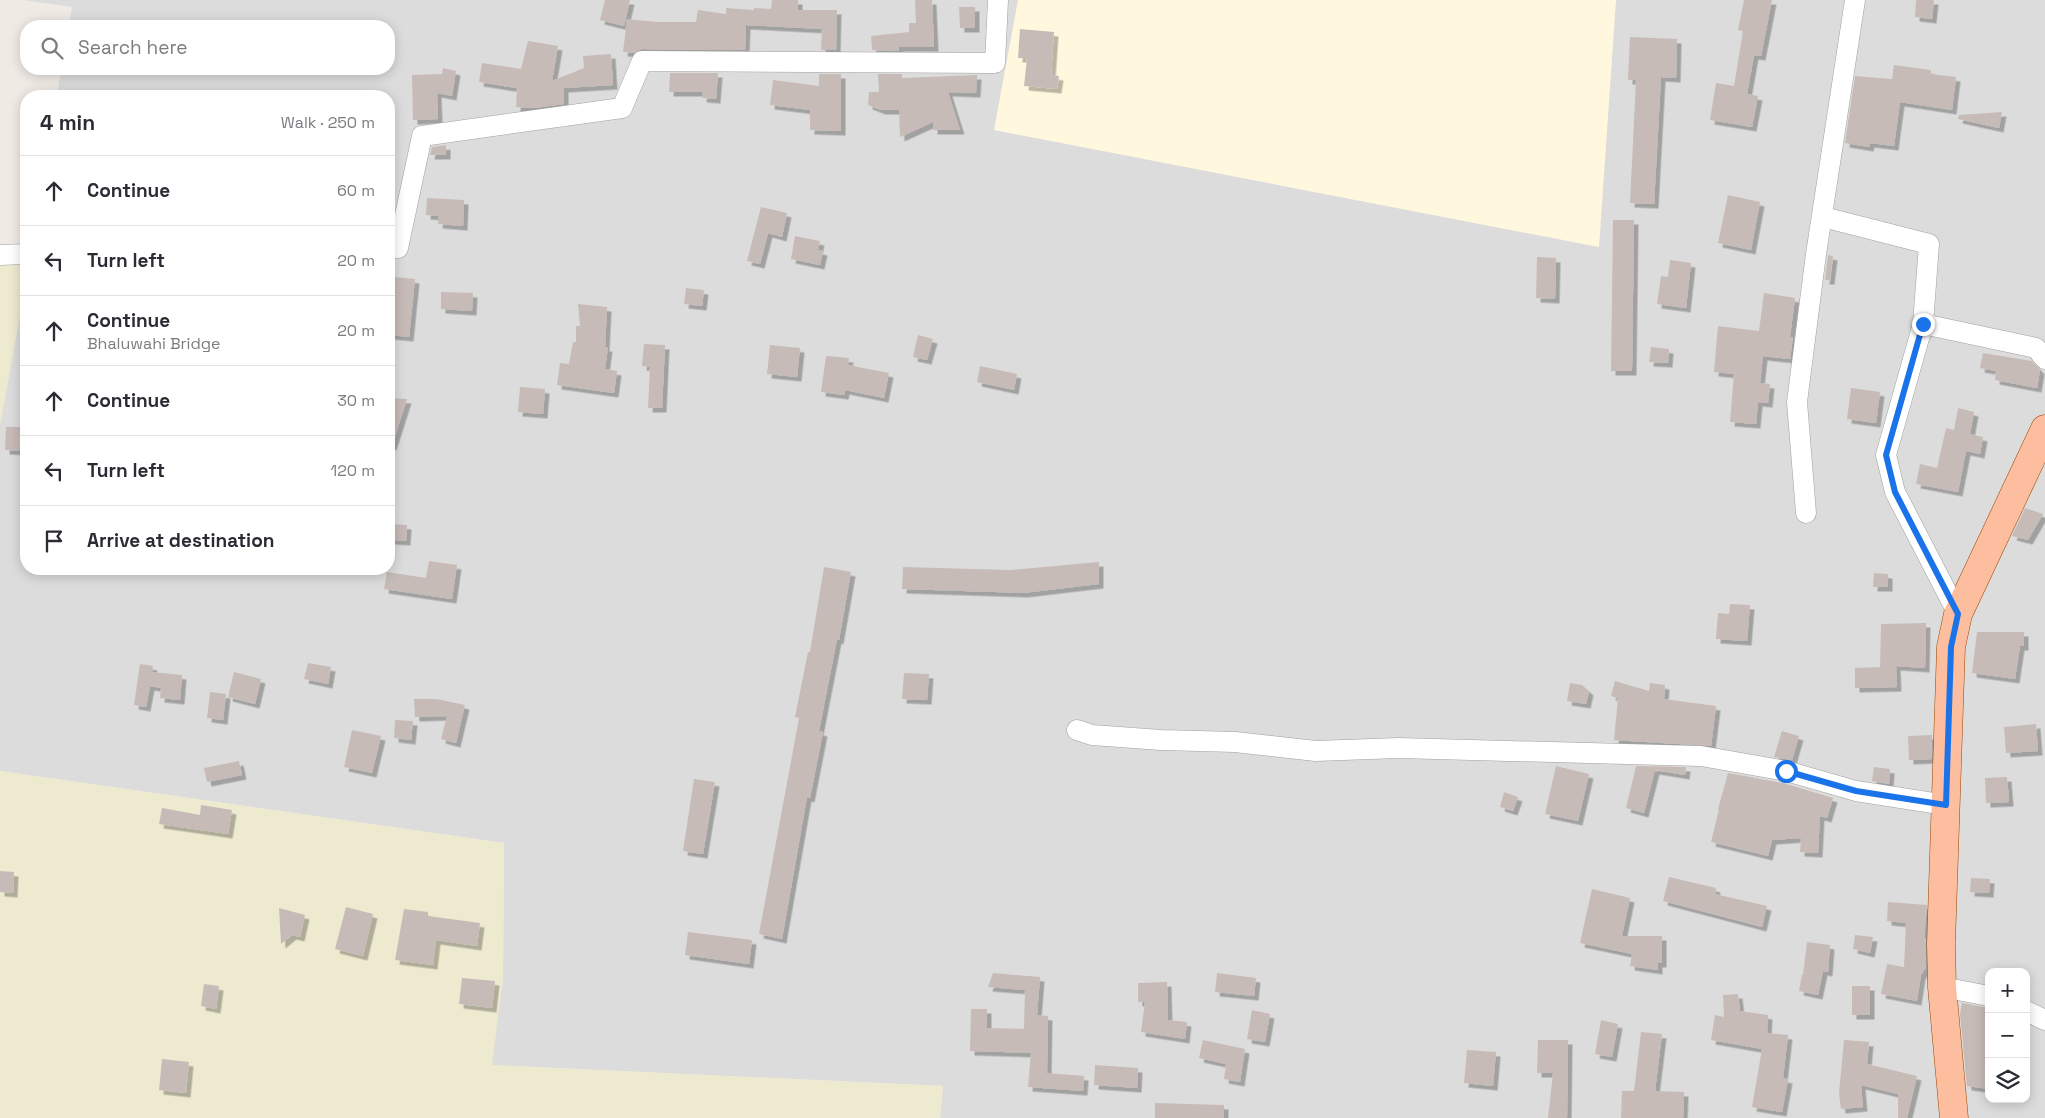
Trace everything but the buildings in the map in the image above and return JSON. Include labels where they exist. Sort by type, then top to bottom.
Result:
[{"type":"main road","points":[[1954,1118],[1942,987],[1941,944],[1951,647],[1958,614],[2045,429]]},
{"type":"street","points":[[395,248],[398,248],[422,136],[622,108],[642,61],[995,64],[998,0]]},
{"type":"street","points":[[1806,513],[1796,402],[1816,254],[1855,0]]},
{"type":"street","points":[[1823,217],[1929,244],[1923,324],[1886,455],[1895,492],[1958,614]]},
{"type":"street","points":[[0,255],[20,254]]},
{"type":"street","points":[[1923,324],[2036,348],[2045,359]]},
{"type":"street","points":[[1076,730],[1092,734],[1122,737],[1235,742],[1316,751],[1398,748],[1701,756],[1786,771],[1856,791],[1946,805]]},
{"type":"street","points":[[1942,987],[1985,995]]},
{"type":"street","points":[[2030,1013],[2045,1020]]},
{"type":"shaded area","points":[[23,0],[2045,0],[2045,1118],[940,1118],[943,1086],[491,1065],[503,977],[504,843],[0,771],[0,417],[20,302],[20,575],[395,575],[395,90],[58,90],[60,75],[395,75],[395,20],[70,20],[72,7]]},
{"type":"shaded area","points":[[1018,0],[1616,0],[1599,247],[994,130]]},
{"type":"shaded area","points":[[20,254],[20,315],[0,426],[0,255]]},
{"type":"shaded area","points":[[0,771],[504,843],[503,977],[492,1065],[943,1086],[940,1118],[0,1118]]},
{"type":"route","points":[[1786,771],[1856,791],[1946,805],[1951,647],[1958,614],[1895,492],[1886,455],[1923,324]]}]
